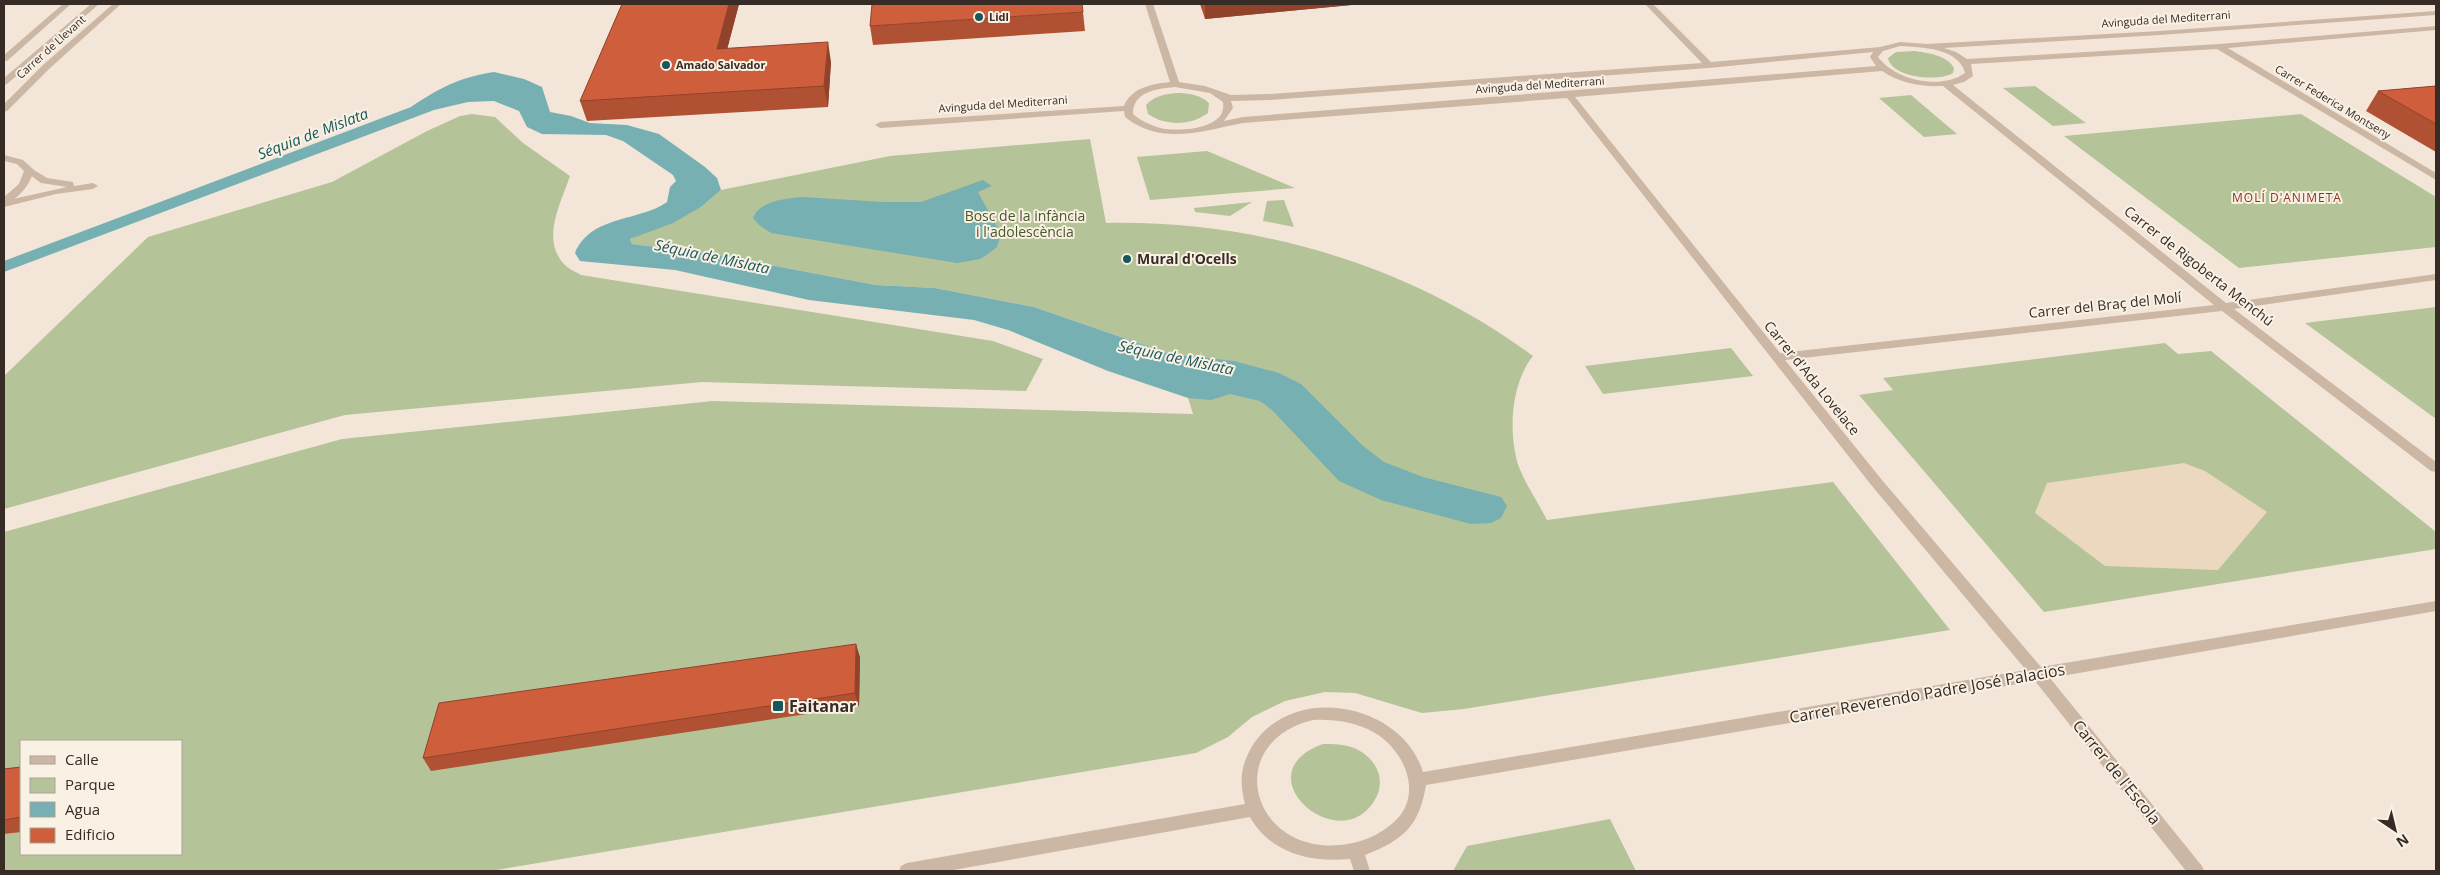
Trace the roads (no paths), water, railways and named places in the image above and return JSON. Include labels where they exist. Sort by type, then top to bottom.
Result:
[{"type":"street","name":"Carrer de Llevant","points":[[4,59],[67,4]]},
{"type":"street","name":"Carrer de Llevant","points":[[4,82],[95,4]]},
{"type":"street","name":"Carrer de Llevant","points":[[4,110],[46,67],[118,4]]},
{"type":"street","points":[[1149,4],[1175,84]]},
{"type":"street","points":[[1649,4],[1709,65]]},
{"type":"street","name":"Avinguda del Mediterrani","points":[[880,125],[1127,108],[1130,101],[1147,89],[1175,84],[1201,87],[1231,98],[1269,97],[1709,65],[1880,49],[1900,44],[1928,46],[2160,33],[2436,13]]},
{"type":"street","points":[[1966,62],[2219,46],[2436,28]]},
{"type":"street","points":[[1880,49],[1874,57],[1882,68],[1910,80],[1946,84],[1966,79],[1970,74],[1970,68],[1966,62],[1954,54],[1928,46]]},
{"type":"street","name":"Carrer Federica Montseny","points":[[2219,46],[2436,177]]},
{"type":"street","name":"Avinguda del Mediterrani","points":[[1201,129],[1243,120],[1569,96],[1882,68]]},
{"type":"street","name":"Carrer de Rigoberta Menchú","points":[[1946,84],[2224,307],[2436,468]]},
{"type":"street","points":[[1127,108],[1128,114],[1134,121],[1157,130],[1179,132],[1201,129],[1215,124],[1224,117],[1228,110],[1227,102],[1220,95]]},
{"type":"street","name":"Carrer d'Ada Lovelace","points":[[1569,96],[1877,483],[2038,674]]},
{"type":"street","points":[[4,156],[20,162],[44,181],[93,186],[56,191],[4,203]]},
{"type":"street","points":[[4,203],[27,181],[29,170]]},
{"type":"street","name":"Carrer del Braç del Molí","points":[[1776,357],[2224,307],[2436,277]]},
{"type":"street","name":"Carrer Reverendo Padre José Palacios","points":[[1418,780],[2436,606]]},
{"type":"street","name":"Carrer de l'Escola","points":[[2038,674],[2196,871]]},
{"type":"street","points":[[1312,714],[1339,714],[1367,721],[1391,736],[1408,756],[1418,780],[1417,800],[1410,819],[1398,835],[1360,863],[1300,850],[1285,843],[1267,827],[1254,809],[1248,784],[1252,759],[1265,739],[1286,723],[1312,714]]},
{"type":"street","points":[[907,871],[1254,809]]},
{"type":"water","name":"Séquia de Mislata","points":[[494,72],[524,79],[542,87],[550,112],[571,116],[590,123],[627,125],[659,134],[705,167],[717,178],[721,190],[701,207],[673,223],[630,239],[632,244],[712,254],[876,285],[935,288],[1034,307],[1170,354],[1234,361],[1279,373],[1301,384],[1363,446],[1384,462],[1423,477],[1501,497],[1507,506],[1501,518],[1491,523],[1471,524],[1381,500],[1339,481],[1272,410],[1260,401],[1230,394],[1211,400],[1188,398],[1108,371],[1008,330],[974,320],[809,300],[675,270],[580,261],[575,253],[582,241],[592,232],[603,225],[643,213],[667,202],[670,187],[676,181],[673,175],[623,141],[606,135],[542,134],[527,127],[519,111],[494,101],[468,102],[434,110],[4,272],[4,261],[411,107],[431,94],[460,80]]},
{"type":"water","points":[[983,180],[992,186],[978,192],[1001,234],[997,247],[980,259],[957,263],[771,233],[759,225],[753,218],[761,207],[781,200],[802,197],[884,202],[921,202]]},
{"type":"place","name":"Lidl","points":[[979,17]]},
{"type":"place","name":"Amado Salvador","points":[[666,65]]},
{"type":"place","name":"Mural d'Ocells","points":[[1127,259]]},
{"type":"place","name":"Faitanar","points":[[778,706]]},
{"type":"district","name":"MOLÍ D'ANIMETA","points":[[2287,198]]},
{"type":"park label","name":"Bosc de la infància i l'adolescència","points":[[1025,224]]}]
